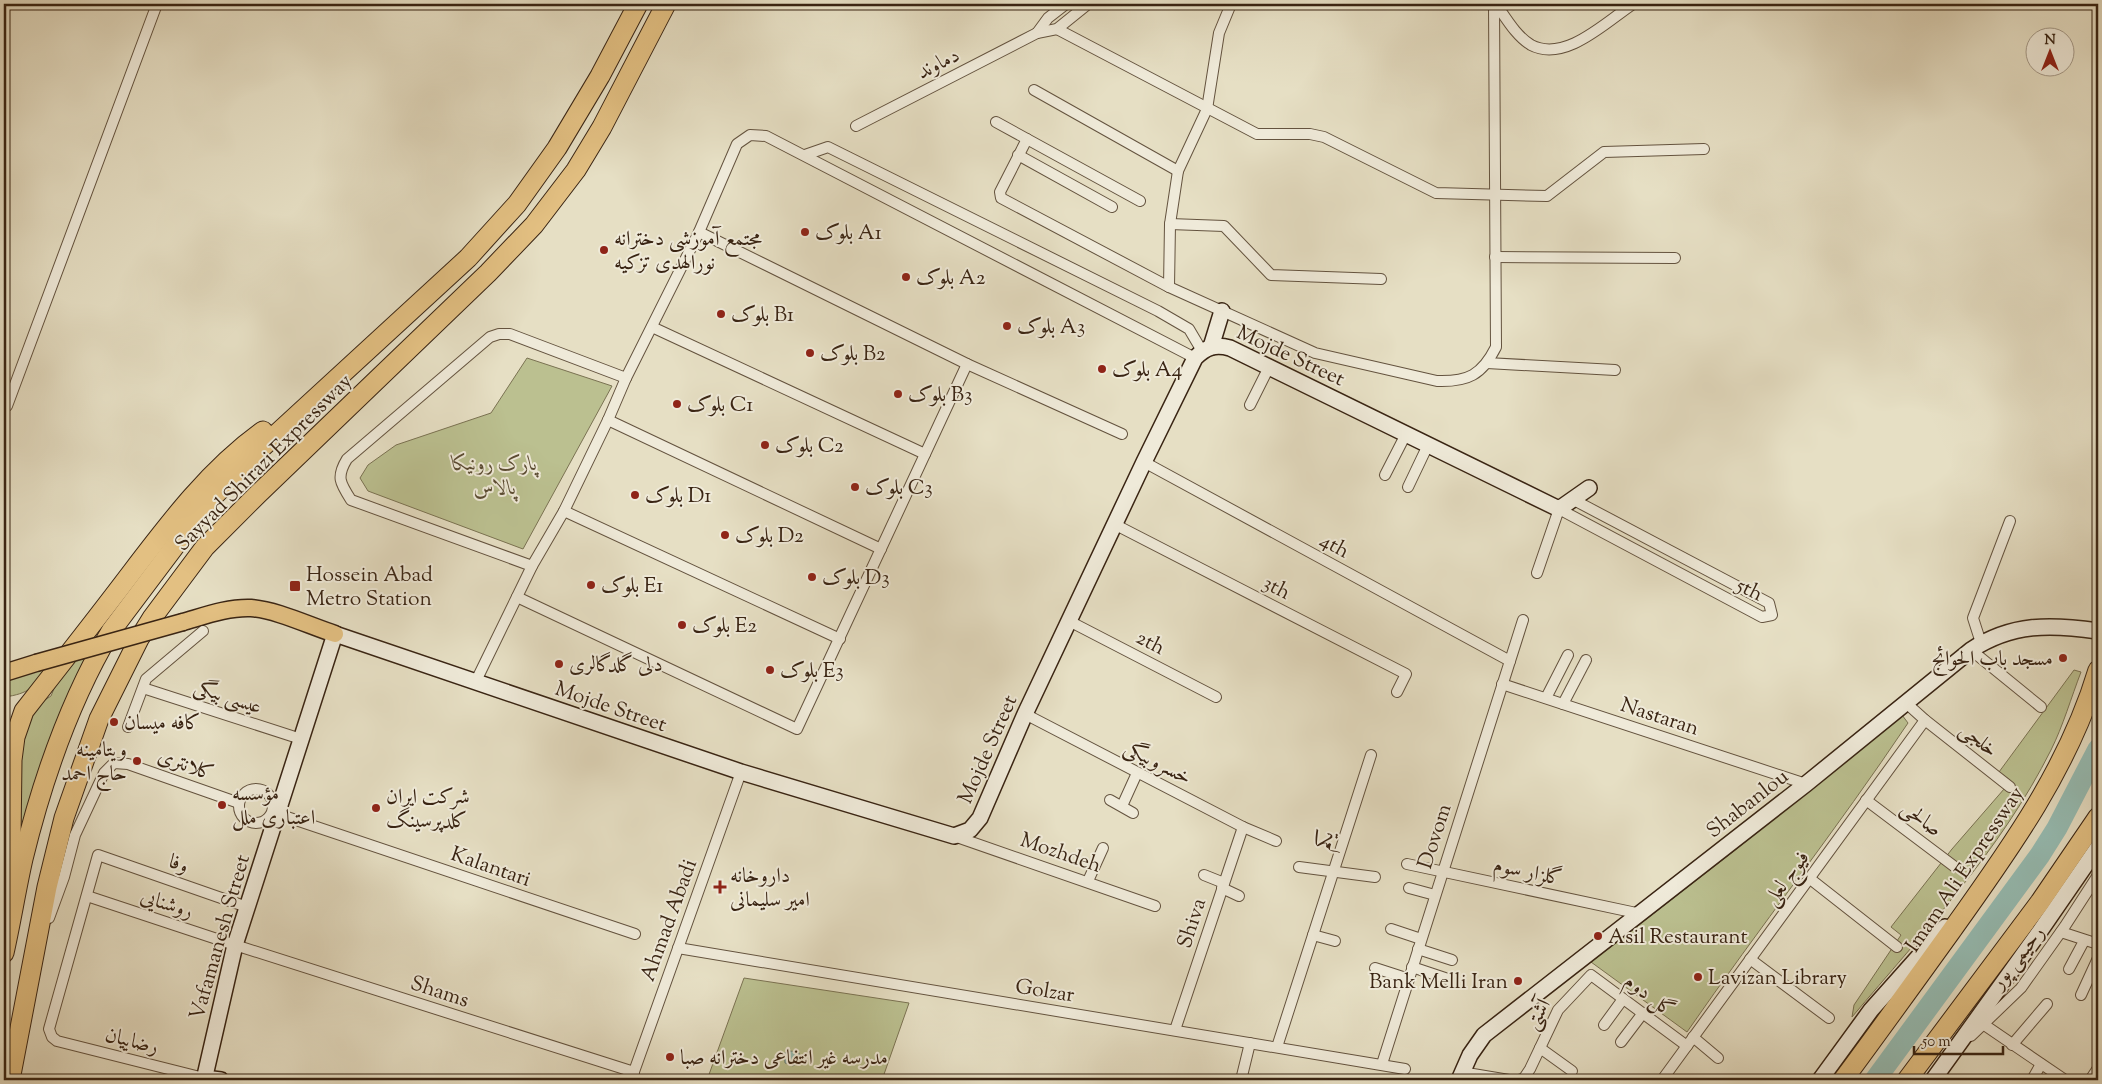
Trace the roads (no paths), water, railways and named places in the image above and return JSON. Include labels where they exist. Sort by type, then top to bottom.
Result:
[{"type":"highway","name":"Sayyad Shirazi Expressway","points":[[5,948],[23,859],[47,776],[61,737],[98,652],[110,631],[208,502],[325,387],[468,258],[517,204],[557,148],[600,76],[638,4]]},
{"type":"highway","name":"Sayyad Shirazi Expressway","points":[[10,1080],[37,950],[47,887],[64,818],[99,719],[122,671],[152,618],[205,547],[488,273],[534,225],[576,170],[602,127],[666,4]]},
{"type":"highway","points":[[5,948],[5,879],[11,841],[8,754],[24,711],[168,524],[198,490],[251,440],[325,387]]},
{"type":"highway","name":"Imam Ali Expressway","points":[[1843,1080],[1992,874],[2033,813],[2068,750],[2098,670]]},
{"type":"highway","points":[[1907,1080],[2040,902],[2098,817]]},
{"type":"main road","points":[[1202,352],[1222,310]]},
{"type":"main road","name":"Mojde Street","points":[[4,672],[223,611],[251,608],[271,612],[741,772],[954,836],[970,830],[980,818],[1025,714],[1114,524],[1144,462],[1202,352],[1220,345],[1230,348],[1559,509]]},
{"type":"main road","points":[[1559,509],[1588,488]]},
{"type":"main road","name":"Shabanlou","points":[[1460,1076],[1470,1055],[1484,1035],[1806,784],[1905,702],[1976,647],[1996,636],[2030,626],[2091,630]]},
{"type":"main road","name":"Vafamanesh Street","points":[[204,1079],[235,945],[335,634]]},
{"type":"main road","points":[[1933,1080],[2098,847]]},
{"type":"main road","points":[[1820,1080],[1871,1010],[1992,874]]},
{"type":"main road","points":[[204,1079],[221,1080]]},
{"type":"street","points":[[7,406],[157,4]]},
{"type":"street","name":"دماوند","points":[[1037,33],[1048,18],[1066,4]]},
{"type":"street","name":"دماوند","points":[[856,126],[1037,33],[1056,29],[1088,4]]},
{"type":"street","points":[[1169,287],[1170,224],[1178,171],[1207,109],[1219,33],[1231,4]]},
{"type":"street","points":[[1495,4],[1517,33],[1531,45],[1550,50],[1568,47],[1633,4]]},
{"type":"street","points":[[1027,139],[1000,192],[1001,198],[1169,287],[1315,353],[1437,380],[1456,382],[1473,376],[1487,363],[1496,347],[1495,4]]},
{"type":"street","points":[[1056,29],[1257,134],[1310,134],[1324,137],[1436,193],[1547,196],[1604,152],[1704,149]]},
{"type":"street","points":[[1034,90],[1178,171]]},
{"type":"street","points":[[996,122],[1140,201]]},
{"type":"street","points":[[475,682],[532,566],[564,511],[626,378],[699,232],[737,144],[750,135],[766,136],[1202,352]]},
{"type":"street","points":[[805,155],[828,147],[1158,311],[1189,329],[1202,352]]},
{"type":"street","points":[[1018,155],[1112,207]]},
{"type":"street","points":[[1170,224],[1224,226],[1271,275],[1381,279]]},
{"type":"street","points":[[699,232],[966,364],[1122,434]]},
{"type":"street","points":[[1495,257],[1675,258]]},
{"type":"street","points":[[652,327],[925,454]]},
{"type":"street","points":[[532,566],[351,500],[341,485],[340,471],[347,459],[490,338],[499,334],[510,334],[626,378]]},
{"type":"street","points":[[1487,363],[1615,370]]},
{"type":"street","points":[[517,597],[796,729],[840,639],[966,364]]},
{"type":"street","points":[[1250,405],[1269,366]]},
{"type":"street","points":[[608,420],[881,549]]},
{"type":"street","points":[[1385,476],[1406,434]]},
{"type":"street","points":[[1408,488],[1428,445]]},
{"type":"street","name":"4th","points":[[1144,462],[1510,660]]},
{"type":"street","name":"5th","points":[[1559,509],[1762,617],[1772,615],[1769,604],[1572,499]]},
{"type":"street","points":[[1537,573],[1559,509]]},
{"type":"street","points":[[564,511],[840,639]]},
{"type":"street","points":[[2010,521],[1973,618],[1976,647],[2041,707]]},
{"type":"street","name":"3th","points":[[1114,524],[1406,674],[1397,692]]},
{"type":"street","name":"Dovom","points":[[1382,1064],[1522,620]]},
{"type":"street","name":"2th","points":[[1069,621],[1216,697]]},
{"type":"street","points":[[128,727],[146,679],[203,631]]},
{"type":"street","points":[[1546,698],[1568,655]]},
{"type":"street","points":[[1563,704],[1586,660]]},
{"type":"street","name":"Nastaran","points":[[1502,684],[1806,784]]},
{"type":"street","name":"عیسی بیگی","points":[[143,688],[301,739]]},
{"type":"street","points":[[1905,702],[1924,720]]},
{"type":"street","name":"خسروبیگی","points":[[1025,714],[1243,827],[1276,841]]},
{"type":"street","name":"خلجی","points":[[1924,720],[2010,787]]},
{"type":"street","name":"فیوج لعلی","points":[[1662,1080],[1924,720]]},
{"type":"street","name":"یکم","points":[[1277,1047],[1371,756]]},
{"type":"street","name":"کلانتری","points":[[37,950],[64,877],[75,835],[104,773],[114,763],[121,762],[239,803]]},
{"type":"street","name":"Ahmad Abadi","points":[[632,1076],[741,772]]},
{"type":"street","points":[[1122,806],[1137,773]]},
{"type":"street","points":[[272,829],[243,818],[240,814],[239,803],[249,790],[260,790],[283,798]]},
{"type":"street","points":[[258,823],[267,819],[272,810],[272,801],[265,792]]},
{"type":"street","points":[[1110,800],[1133,812]]},
{"type":"street","name":"صالحی","points":[[1866,800],[1955,867]]},
{"type":"street","name":"Kalantari","points":[[278,814],[635,934]]},
{"type":"street","name":"Shiva","points":[[1175,1030],[1243,827]]},
{"type":"street","name":"Mozhdeh","points":[[954,836],[1088,881],[1155,906]]},
{"type":"street","points":[[1088,881],[1103,848]]},
{"type":"street","name":"وفا","points":[[86,896],[98,855],[247,908]]},
{"type":"street","name":"گلزار سوم","points":[[1407,864],[1641,914]]},
{"type":"street","points":[[1299,867],[1375,877]]},
{"type":"street","points":[[1204,875],[1239,896]]},
{"type":"street","name":"رحیمی پور","points":[[1954,1052],[2021,988],[2061,932],[2098,875]]},
{"type":"street","points":[[1809,878],[1897,947]]},
{"type":"street","points":[[1409,888],[1435,895]]},
{"type":"street","name":"روشنایی","points":[[86,896],[235,945]]},
{"type":"street","name":"رضاییان","points":[[86,896],[49,1029],[52,1037],[57,1041],[204,1079]]},
{"type":"street","points":[[1391,929],[1421,938]]},
{"type":"street","points":[[2061,932],[2098,944]]},
{"type":"street","points":[[1313,935],[1335,941]]},
{"type":"street","points":[[2069,969],[2084,941]]},
{"type":"street","name":"Shams","points":[[235,945],[632,1076]]},
{"type":"street","name":"Golzar","points":[[678,948],[1405,1069]]},
{"type":"street","points":[[1418,949],[1452,960]]},
{"type":"street","points":[[2081,995],[2098,958]]},
{"type":"street","points":[[1750,959],[1829,1018]]},
{"type":"street","points":[[1412,967],[1448,980]]},
{"type":"street","points":[[1375,968],[1409,979]]},
{"type":"street","name":"گل دوم","points":[[1591,974],[1643,1013],[1718,1058]]},
{"type":"street","name":"آشتی","points":[[1521,1079],[1530,1069],[1558,1010],[1591,974]]},
{"type":"street","points":[[1604,1025],[1624,998]]},
{"type":"street","points":[[2012,1044],[2047,1004]]},
{"type":"street","points":[[1621,1042],[1643,1013]]},
{"type":"street","points":[[1983,1024],[2065,1080]]},
{"type":"street","points":[[1241,1080],[1250,1043]]},
{"type":"street","points":[[1540,1048],[1572,1071]]},
{"type":"street","points":[[2032,1080],[2041,1064]]},
{"type":"street","points":[[2090,1080],[2098,1068]]},
{"type":"street","points":[[1460,1076],[1509,1080]]},
{"type":"water","points":[[791,1051],[799,1053],[801,1060],[793,1066],[785,1063],[784,1053]]},
{"type":"waterway","points":[[1875,1080],[2040,855],[2057,828],[2098,749]]},
{"type":"place","name":"بلوک A1","points":[[805,232]]},
{"type":"place","name":"مجتمع آموزشی دخترانه نورالهدی تزکیه","points":[[604,250]]},
{"type":"place","name":"بلوک A2","points":[[906,277]]},
{"type":"place","name":"بلوک B1","points":[[721,314]]},
{"type":"place","name":"بلوک A3","points":[[1007,326]]},
{"type":"place","name":"بلوک B2","points":[[810,353]]},
{"type":"place","name":"بلوک A4","points":[[1102,369]]},
{"type":"place","name":"بلوک B3","points":[[898,394]]},
{"type":"place","name":"بلوک C1","points":[[677,404]]},
{"type":"place","name":"بلوک C2","points":[[765,445]]},
{"type":"place","name":"بلوک C3","points":[[855,487]]},
{"type":"place","name":"بلوک D1","points":[[635,495]]},
{"type":"place","name":"بلوک D2","points":[[725,535]]},
{"type":"place","name":"بلوک D3","points":[[812,577]]},
{"type":"place","name":"بلوک E1","points":[[591,585]]},
{"type":"place","name":"Hossein Abad Metro Station","points":[[295,586]]},
{"type":"place","name":"بلوک E2","points":[[682,625]]},
{"type":"place","name":"مسجد باب الحوائج","points":[[2063,658]]},
{"type":"place","name":"دلی گلدگالری","points":[[559,664]]},
{"type":"place","name":"بلوک E3","points":[[770,670]]},
{"type":"place","name":"کافه میسان","points":[[114,722]]},
{"type":"place","name":"ویتامینه حاج احمد","points":[[137,761]]},
{"type":"place","name":"مؤسسه اعتباری ملل","points":[[222,805]]},
{"type":"place","name":"شرکت ایران کلدپرسینگ","points":[[376,808]]},
{"type":"place","name":"داروخانه امیر سلیمانی","points":[[720,887]]},
{"type":"place","name":"Asil Restaurant","points":[[1598,936]]},
{"type":"place","name":"Lavizan Library","points":[[1698,977]]},
{"type":"place","name":"Bank Melli Iran","points":[[1518,981]]},
{"type":"place","name":"مدرسه غیر انتفاعی دخترانه صبا","points":[[670,1057]]},
{"type":"park label","name":"پارک رونیکا پالاس","points":[[495,475]]}]
